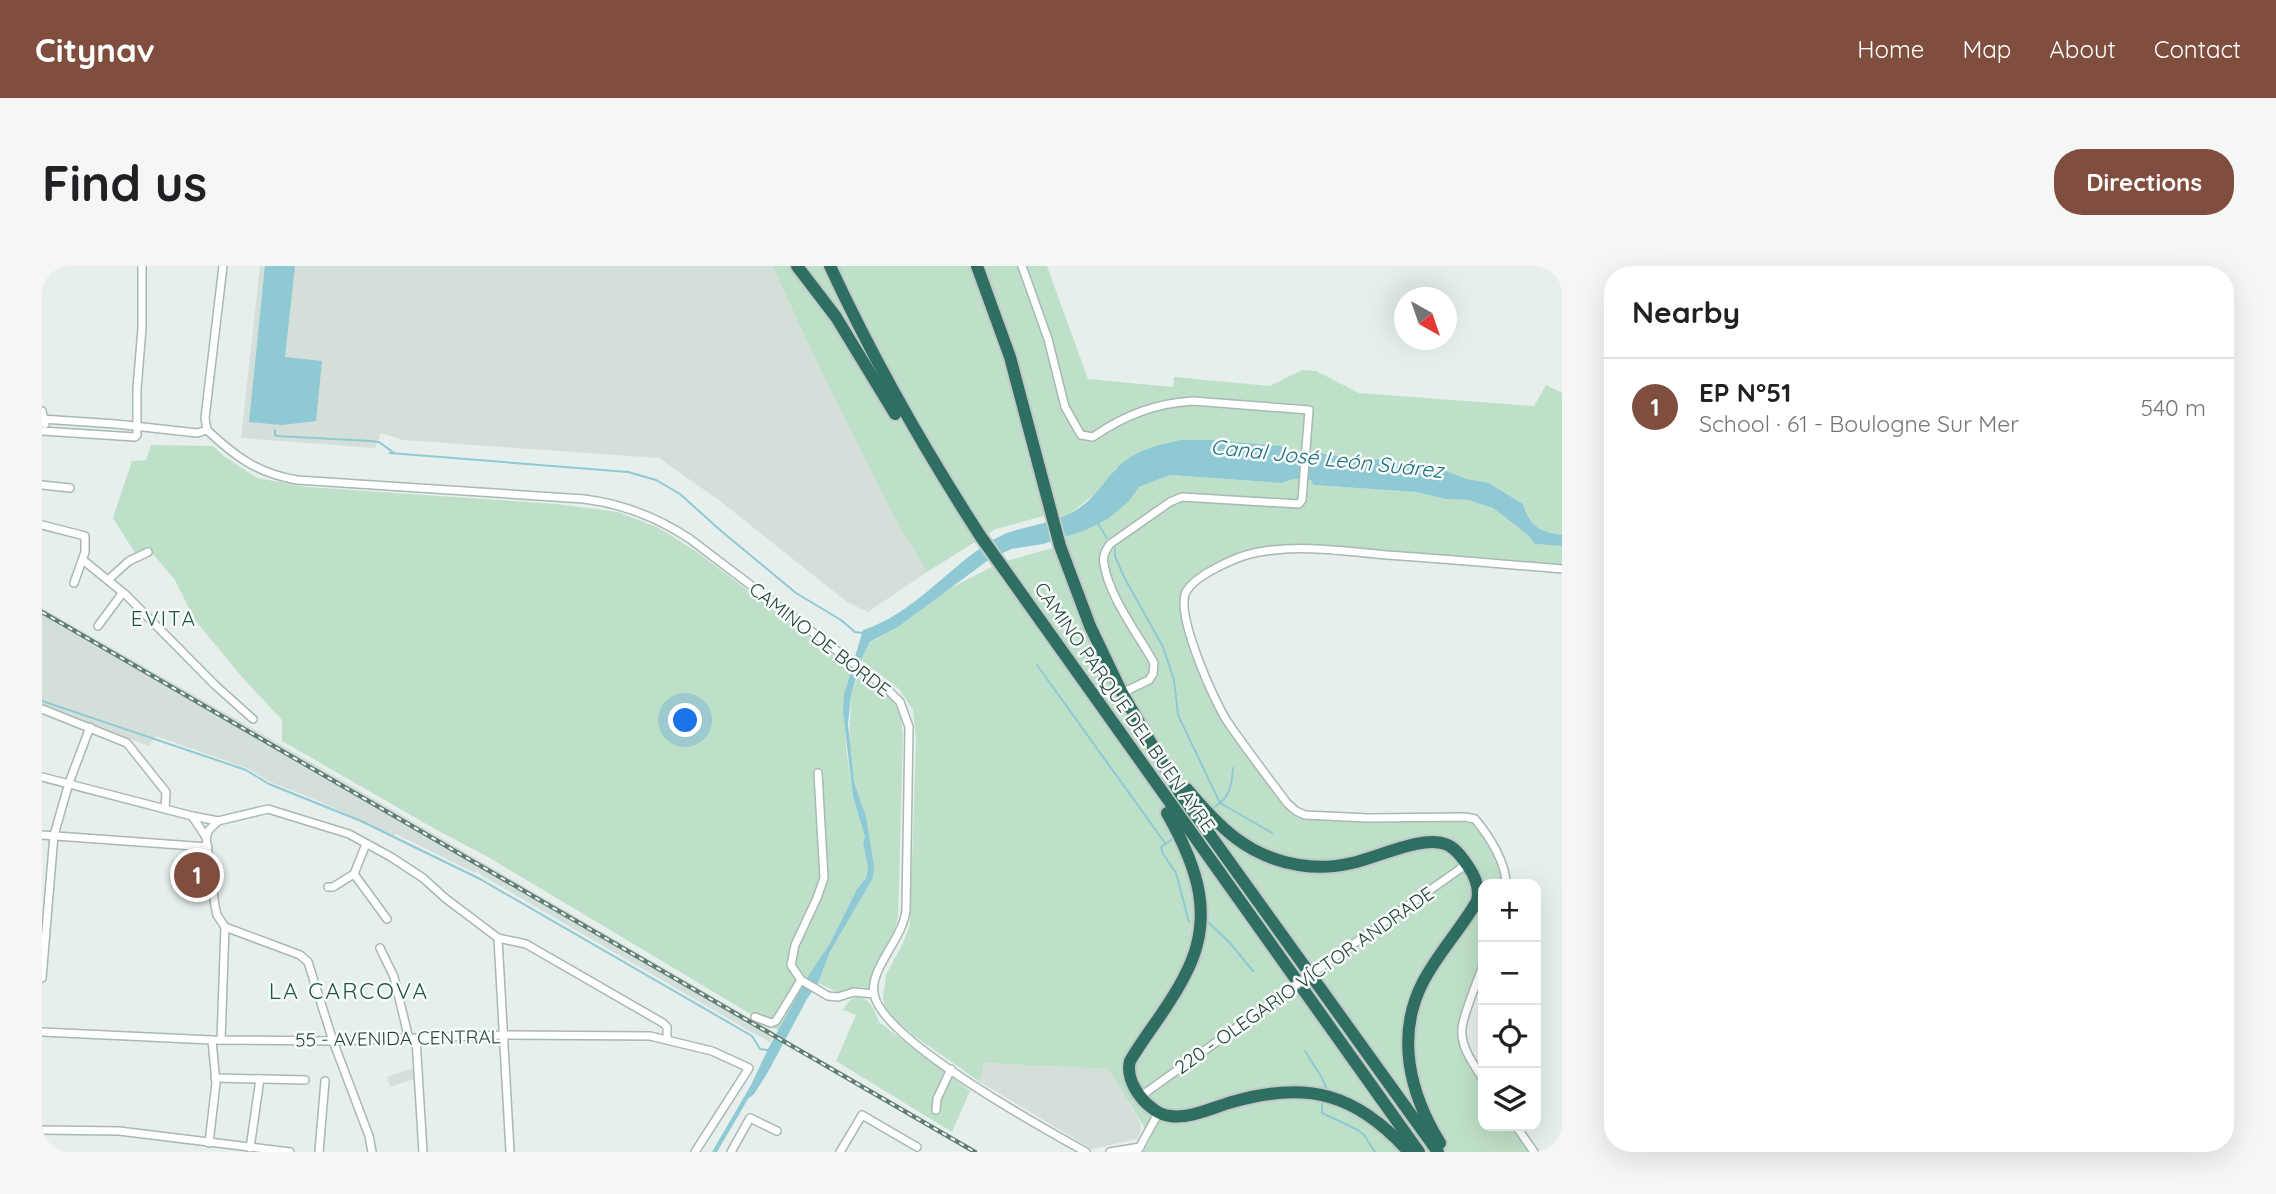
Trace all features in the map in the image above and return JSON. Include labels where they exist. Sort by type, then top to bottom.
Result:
[{"type":"highway","points":[[797,266],[836,317],[908,434],[931,461]]},
{"type":"highway","name":"CAMINO PARQUE DEL BUEN AYRE","points":[[830,266],[893,393],[931,461],[981,537],[1140,764],[1419,1152]]},
{"type":"highway","name":"CAMINO PARQUE DEL BUEN AYRE","points":[[978,266],[1010,357],[1060,546],[1094,635],[1122,693],[1180,793],[1438,1152]]},
{"type":"highway","points":[[1152,748],[1210,817],[1231,836],[1266,856],[1299,865],[1328,867],[1437,841],[1456,850],[1467,864],[1477,883],[1477,901],[1423,982],[1415,1000],[1408,1034],[1409,1065],[1416,1095],[1446,1152]]},
{"type":"highway","points":[[1140,764],[1191,858],[1201,904],[1197,941],[1185,975],[1134,1054],[1129,1067],[1133,1083],[1141,1096],[1159,1112],[1173,1117],[1274,1092],[1294,1091],[1322,1095],[1348,1103],[1366,1113],[1381,1123],[1409,1152]]},
{"type":"street","points":[[42,411],[43,431],[135,437],[142,328],[142,266]]},
{"type":"street","points":[[43,419],[197,433],[207,430],[205,418],[223,266]]},
{"type":"street","points":[[1022,266],[1048,339],[1065,407],[1081,435],[1093,437],[1137,412],[1175,402],[1309,410],[1301,500],[1296,505],[1192,496],[1176,499],[1110,544],[1103,558],[1108,578],[1152,659],[1154,668],[1149,680],[1122,693]]},
{"type":"street","name":"CAMINO DE BORDE","points":[[207,430],[251,466],[289,479],[584,499],[635,509],[668,524],[690,539],[886,688],[900,702],[909,727],[905,917],[898,937],[878,972],[874,994]]},
{"type":"street","points":[[42,485],[69,488]]},
{"type":"street","points":[[42,525],[85,536],[83,560],[74,583]]},
{"type":"street","points":[[1506,879],[1506,872],[1484,830],[1475,819],[1305,815],[1287,803],[1220,709],[1192,642],[1184,615],[1185,593],[1196,580],[1227,563],[1254,554],[1290,550],[1342,551],[1562,569]]},
{"type":"street","points":[[107,580],[129,561],[148,552]]},
{"type":"street","points":[[83,560],[121,591],[253,719]]},
{"type":"street","points":[[99,625],[121,596],[121,591]]},
{"type":"street","points":[[42,709],[90,727],[130,747],[166,792],[165,808]]},
{"type":"street","points":[[42,978],[54,835],[69,783],[90,727]]},
{"type":"street","points":[[818,773],[824,878],[793,953],[791,965],[802,981],[834,998],[849,992],[874,994],[879,1008],[890,1023],[951,1069],[1000,1104],[1086,1152]]},
{"type":"street","points":[[42,777],[218,821],[268,809],[338,830],[423,878],[498,938],[526,944],[663,1023],[667,1027],[667,1039]]},
{"type":"street","points":[[192,816],[206,837],[215,906],[225,927],[221,1040]]},
{"type":"street","points":[[206,837],[218,821]]},
{"type":"street","points":[[42,835],[208,847]]},
{"type":"street","points":[[328,887],[333,887],[354,874],[366,844]]},
{"type":"street","name":"220 - OLEGARIO VÍCTOR ANDRADE","points":[[1141,1096],[1467,864]]},
{"type":"street","points":[[354,874],[387,919]]},
{"type":"street","points":[[225,927],[305,959],[313,975],[332,1041],[369,1136],[372,1152]]},
{"type":"street","points":[[498,938],[510,1152]]},
{"type":"street","points":[[380,948],[394,977],[412,1039],[423,1152]]},
{"type":"street","points":[[1478,980],[1462,1029],[1463,1042],[1478,1071]]},
{"type":"street","points":[[755,1017],[771,1023],[776,1021],[802,981]]},
{"type":"street","name":"55 - AVENIDA CENTRAL","points":[[42,1032],[212,1040],[332,1041],[504,1035],[612,1035],[667,1039],[712,1051],[749,1068],[695,1152]]},
{"type":"street","points":[[209,1143],[216,1083],[212,1040]]},
{"type":"street","points":[[936,1110],[937,1099],[951,1069]]},
{"type":"street","points":[[215,1078],[305,1080]]},
{"type":"street","points":[[250,1148],[260,1079]]},
{"type":"street","points":[[319,1152],[325,1081]]},
{"type":"street","points":[[1110,1152],[1139,1150],[1159,1112]]},
{"type":"street","points":[[840,1152],[862,1115],[917,1147]]},
{"type":"street","points":[[731,1152],[750,1118],[777,1131]]},
{"type":"street","points":[[42,1130],[119,1131],[209,1143],[233,1149],[290,1152]]},
{"type":"street","points":[[1519,1131],[1534,1152]]},
{"type":"shaded area","points":[[260,266],[772,266],[889,508],[927,572],[868,612],[847,602],[720,501],[659,458],[403,440],[381,433],[375,448],[241,438]]},
{"type":"shaded area","points":[[42,608],[765,1027],[775,1033],[770,1042],[477,871],[475,873],[396,834],[394,836],[270,782],[249,769],[156,736],[149,746],[42,704]]},
{"type":"shaded area","points":[[984,1063],[1109,1069],[1141,1124],[1140,1134],[1137,1139],[1092,1149],[980,1082]]},
{"type":"shaded area","points":[[413,1068],[416,1078],[390,1087],[387,1077]]},
{"type":"green space","points":[[772,266],[1047,266],[1088,379],[1173,387],[1174,377],[1270,386],[1302,370],[1316,371],[1359,393],[1534,406],[1546,385],[1562,393],[1562,535],[1541,530],[1532,523],[1523,504],[1489,483],[1377,469],[1316,452],[1314,458],[1295,456],[1281,446],[1258,445],[1116,468],[1095,494],[1063,519],[1058,512],[996,529],[927,572],[889,508]]},
{"type":"green space","points":[[151,445],[213,446],[257,478],[307,487],[556,504],[618,512],[659,528],[697,552],[851,668],[844,694],[846,746],[853,797],[865,837],[863,843],[868,869],[866,878],[857,889],[829,945],[779,1031],[488,857],[282,741],[282,720],[195,620],[175,580],[153,554],[140,561],[113,518],[132,461],[146,460]]},
{"type":"green space","points":[[1170,475],[1282,483],[1293,479],[1311,480],[1313,485],[1417,492],[1445,499],[1468,500],[1493,508],[1528,535],[1535,544],[1562,546],[1562,569],[1290,550],[1254,553],[1196,580],[1185,593],[1184,615],[1220,709],[1287,803],[1305,815],[1475,819],[1493,845],[1504,879],[1478,879],[1478,980],[1462,1029],[1463,1041],[1478,1070],[1478,1131],[1519,1131],[1534,1152],[1143,1152],[1151,1138],[1108,1069],[984,1063],[980,1082],[892,1019],[885,1009],[883,998],[886,975],[910,925],[916,740],[913,710],[899,689],[863,662],[863,656],[870,643],[898,627],[949,589],[999,563],[1060,546],[1068,547],[1066,537],[1129,500],[1139,487]]},
{"type":"green space","points":[[859,674],[892,700],[901,715],[903,738],[898,917],[894,932],[875,966],[871,990],[861,987],[837,992],[818,983],[830,952],[873,878],[869,840],[854,782],[849,744],[851,695]]},
{"type":"green space","points":[[860,996],[870,1004],[879,1022],[970,1091],[952,1132],[836,1061],[856,1015],[843,1010],[850,1001]]},
{"type":"water","points":[[265,266],[295,266],[285,357],[322,361],[316,421],[282,425],[249,422]]},
{"type":"water","name":"Canal José León Suárez","points":[[1181,440],[1281,446],[1295,456],[1313,458],[1316,452],[1440,469],[1467,479],[1489,483],[1523,504],[1536,527],[1562,535],[1562,546],[1535,544],[1528,535],[1493,508],[1468,500],[1445,499],[1417,492],[1313,485],[1311,480],[1293,479],[1282,483],[1170,475],[1139,487],[1129,501],[1109,518],[1086,530],[1043,544],[1011,549],[987,561],[898,627],[870,642],[851,695],[848,724],[854,782],[866,817],[874,866],[873,878],[830,952],[818,983],[768,1072],[748,1099],[717,1152],[712,1152],[809,975],[829,945],[857,889],[866,878],[868,869],[863,843],[865,837],[853,797],[843,711],[844,694],[863,630],[899,613],[993,540],[1015,530],[1072,513],[1087,502],[1113,472],[1132,456]]},
{"type":"waterway","points":[[275,430],[277,436],[379,442],[394,453]]},
{"type":"waterway","points":[[390,453],[628,472],[656,480],[680,494],[796,593],[841,620],[855,632],[863,633]]},
{"type":"waterway","points":[[1098,524],[1107,538]]},
{"type":"waterway","points":[[1115,548],[1115,556],[1124,577],[1163,647],[1174,680],[1178,715],[1220,803],[1213,808]]},
{"type":"waterway","points":[[1037,665],[1165,843]]},
{"type":"waterway","points":[[42,701],[246,770],[269,784],[361,821],[480,879],[752,1036],[760,1049],[767,1050]]},
{"type":"waterway","points":[[1233,768],[1229,791],[1220,803],[1272,833]]},
{"type":"waterway","points":[[1174,838],[1161,847],[1176,873],[1189,922]]},
{"type":"waterway","points":[[1208,922],[1253,971]]},
{"type":"waterway","points":[[1305,1051],[1327,1090]]},
{"type":"waterway","points":[[1322,1103],[1322,1113],[1358,1130],[1375,1152]]},
{"type":"railway","points":[[42,612],[975,1152]]},
{"type":"place","name":"EP N°51","points":[[197,875]]},
{"type":"district","name":"EVITA","points":[[164,618]]},
{"type":"district","name":"LA CARCOVA","points":[[349,990]]}]
